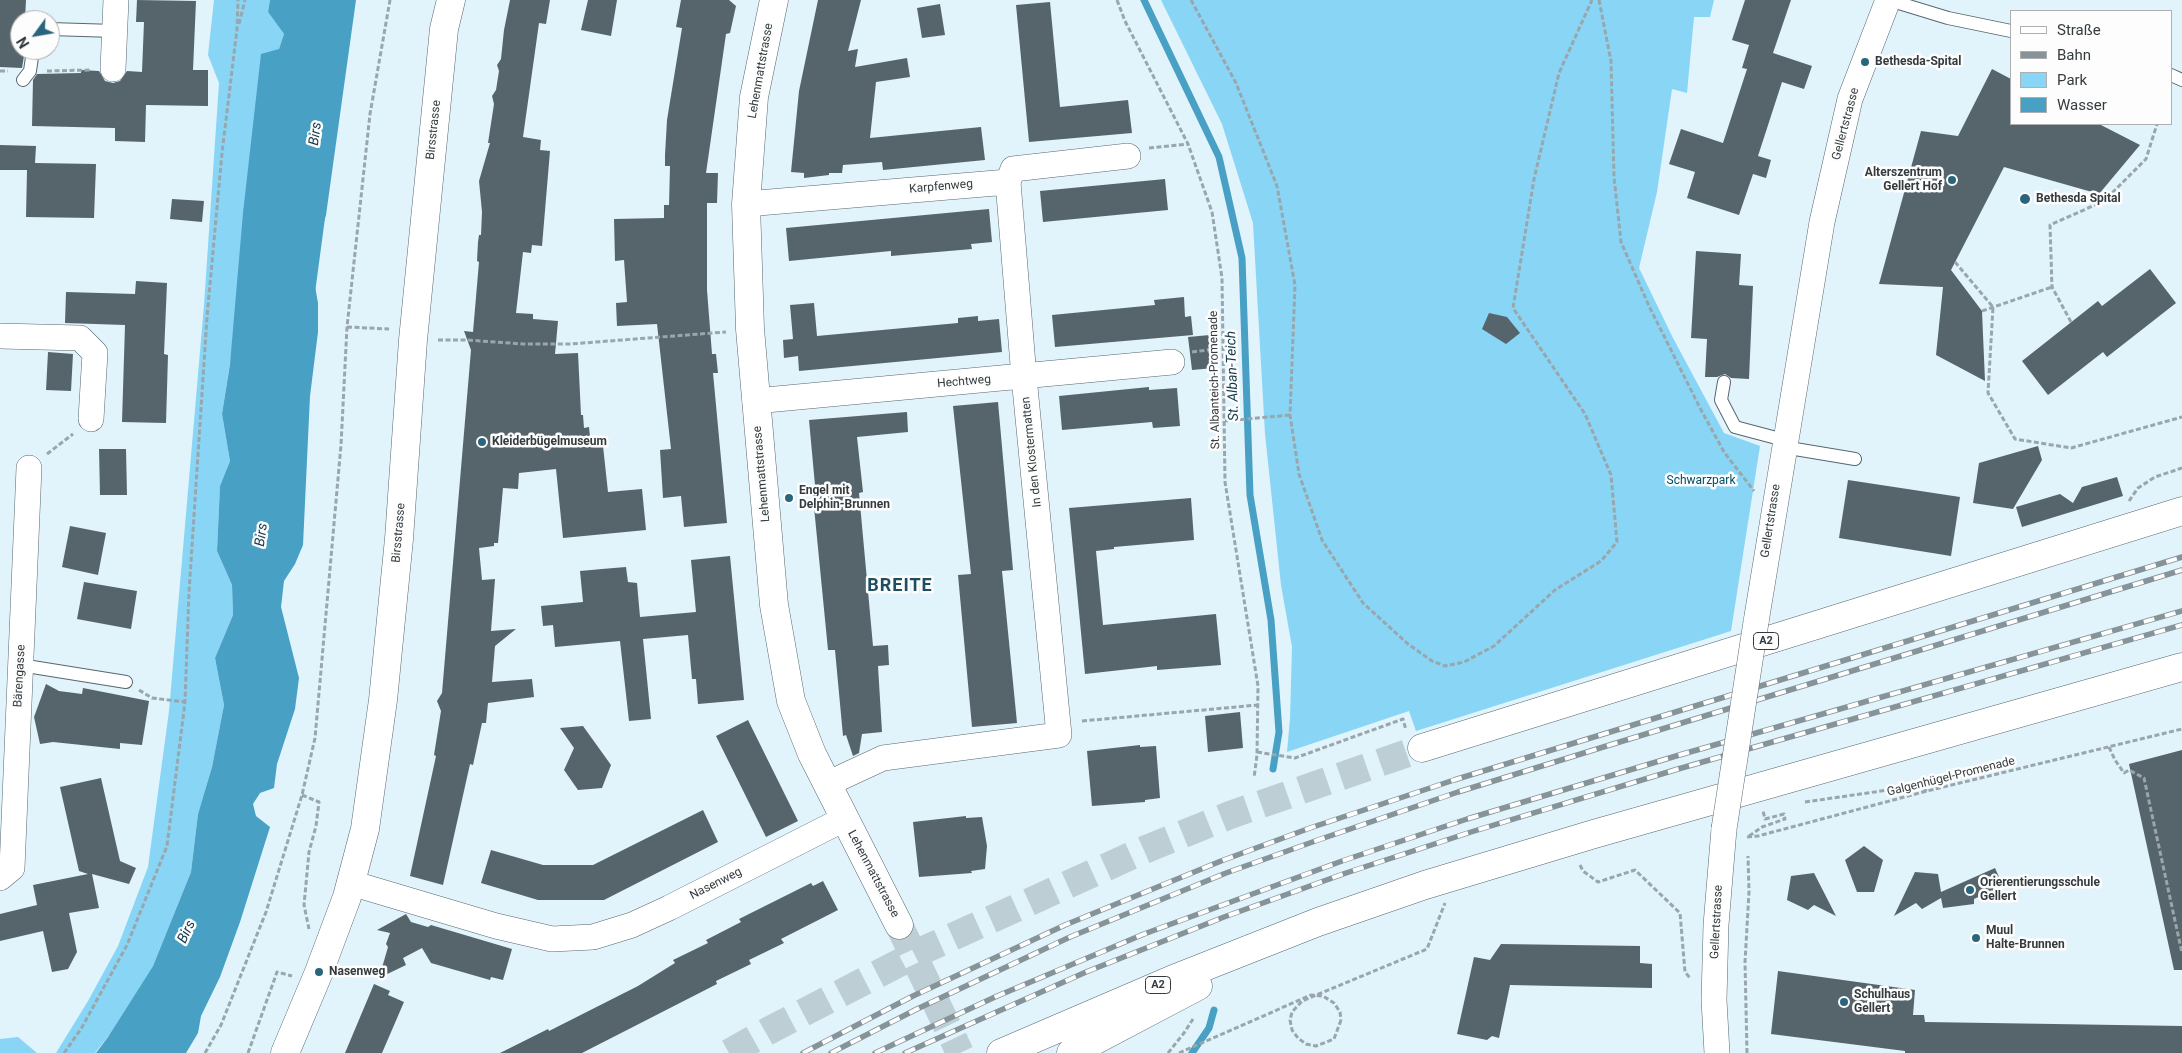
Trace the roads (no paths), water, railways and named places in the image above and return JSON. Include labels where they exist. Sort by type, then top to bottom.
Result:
[{"type":"main road","name":"Birsstrasse","points":[[285,1053],[319,972],[351,883],[365,829],[383,700],[399,539],[404,335],[444,29],[451,0]]},
{"type":"main road","name":"Lehenmattstrasse","points":[[774,0],[754,96],[746,204],[750,329],[755,402],[774,605],[791,701],[812,754],[899,925]]},
{"type":"main road","name":"A2","points":[[1414,739],[2182,511]]},
{"type":"main road","points":[[2109,534],[2182,531]]},
{"type":"main road","name":"A2","points":[[1001,1053],[1163,983],[1318,922],[1425,886],[1594,834],[2182,667]]},
{"type":"main road","points":[[1071,1053],[1318,922]]},
{"type":"street","points":[[114,69],[116,0]]},
{"type":"street","name":"Gellertstrasse","points":[[1718,1053],[1714,1000],[1716,925],[1732,834],[1756,622],[1775,498],[1822,222],[1850,99],[1889,0]]},
{"type":"street","points":[[1008,182],[1012,170],[1128,156]]},
{"type":"street","name":"Karpfenweg","points":[[746,204],[1008,182]]},
{"type":"street","name":"In den Klostermatten","points":[[827,784],[883,758],[1059,729],[1024,377],[1008,182]]},
{"type":"street","points":[[0,336],[80,338],[95,353],[92,420]]},
{"type":"street","name":"Hechtweg","points":[[755,402],[1172,362]]},
{"type":"street","name":"Bärengasse","points":[[0,878],[12,868],[29,468]]},
{"type":"street","name":"Nasenweg","points":[[351,883],[496,926],[552,940],[593,937],[632,925],[669,908],[844,819]]},
{"type":"lane","points":[[1889,0],[1948,18],[2010,31]]},
{"type":"lane","points":[[60,28],[115,30]]},
{"type":"lane","points":[[26,76],[30,60]]},
{"type":"lane","points":[[1724,382],[1721,400],[1736,427],[1784,443],[1855,459]]},
{"type":"lane","points":[[20,665],[126,682]]},
{"type":"water","points":[[270,0],[356,0],[326,215],[318,241],[288,236],[281,248],[310,258],[318,303],[318,332],[310,396],[303,545],[295,564],[284,581],[281,607],[299,678],[295,709],[277,764],[274,788],[260,793],[253,804],[256,816],[270,827],[240,922],[220,977],[201,1016],[198,1033],[186,1053],[96,1053],[153,966],[191,872],[198,814],[212,767],[224,705],[215,658],[233,615],[232,585],[217,551],[220,486],[230,461],[222,414],[230,364],[243,213],[261,54],[279,49],[284,34],[268,12]]},
{"type":"waterway","name":"St. Alban-Teich","points":[[1144,0],[1219,157],[1242,258],[1250,495],[1271,620],[1279,732],[1273,769]]},
{"type":"waterway","name":"Birs","points":[[292,310],[309,183]]},
{"type":"waterway","name":"St. Alban-Teich","points":[[1192,1053],[1209,1028],[1214,1010]]},
{"type":"tunnel","points":[[729,1053],[928,948],[1144,850],[1230,815],[1422,748]]},
{"type":"tunnel","points":[[899,925],[960,1053]]},
{"type":"railway","points":[[803,1053],[913,996],[1065,925],[1221,861],[1310,828],[1454,780],[2182,557]]},
{"type":"railway","points":[[831,1053],[917,1009],[1070,937],[1226,873],[1318,840],[1458,792],[2182,570]]},
{"type":"railway","points":[[875,1053],[995,997],[1144,934],[1342,861],[1467,819],[1676,756],[2182,611]]},
{"type":"railway","points":[[905,1053],[1086,972],[1224,917],[1346,873],[1471,832],[1678,769],[2182,625]]},
{"type":"place","name":"Bethesda-Spital","points":[[1865,62]]},
{"type":"place","name":"Alterszentrum Gellert Hof","points":[[1952,180]]},
{"type":"place","name":"Bethesda Spital","points":[[2025,199]]},
{"type":"place","name":"Kleiderbügelmuseum","points":[[482,442]]},
{"type":"place","name":"Engel mit Delphin-Brunnen","points":[[789,498]]},
{"type":"place","name":"Orierentierungsschule Gellert","points":[[1970,890]]},
{"type":"place","name":"Muul Halte-Brunnen","points":[[1976,938]]},
{"type":"place","name":"Nasenweg","points":[[319,972]]},
{"type":"place","name":"Schulhaus Gellert","points":[[1844,1002]]},
{"type":"district","name":"BREITE","points":[[900,586]]},
{"type":"park label","name":"Schwarzpark","points":[[1701,481]]}]
